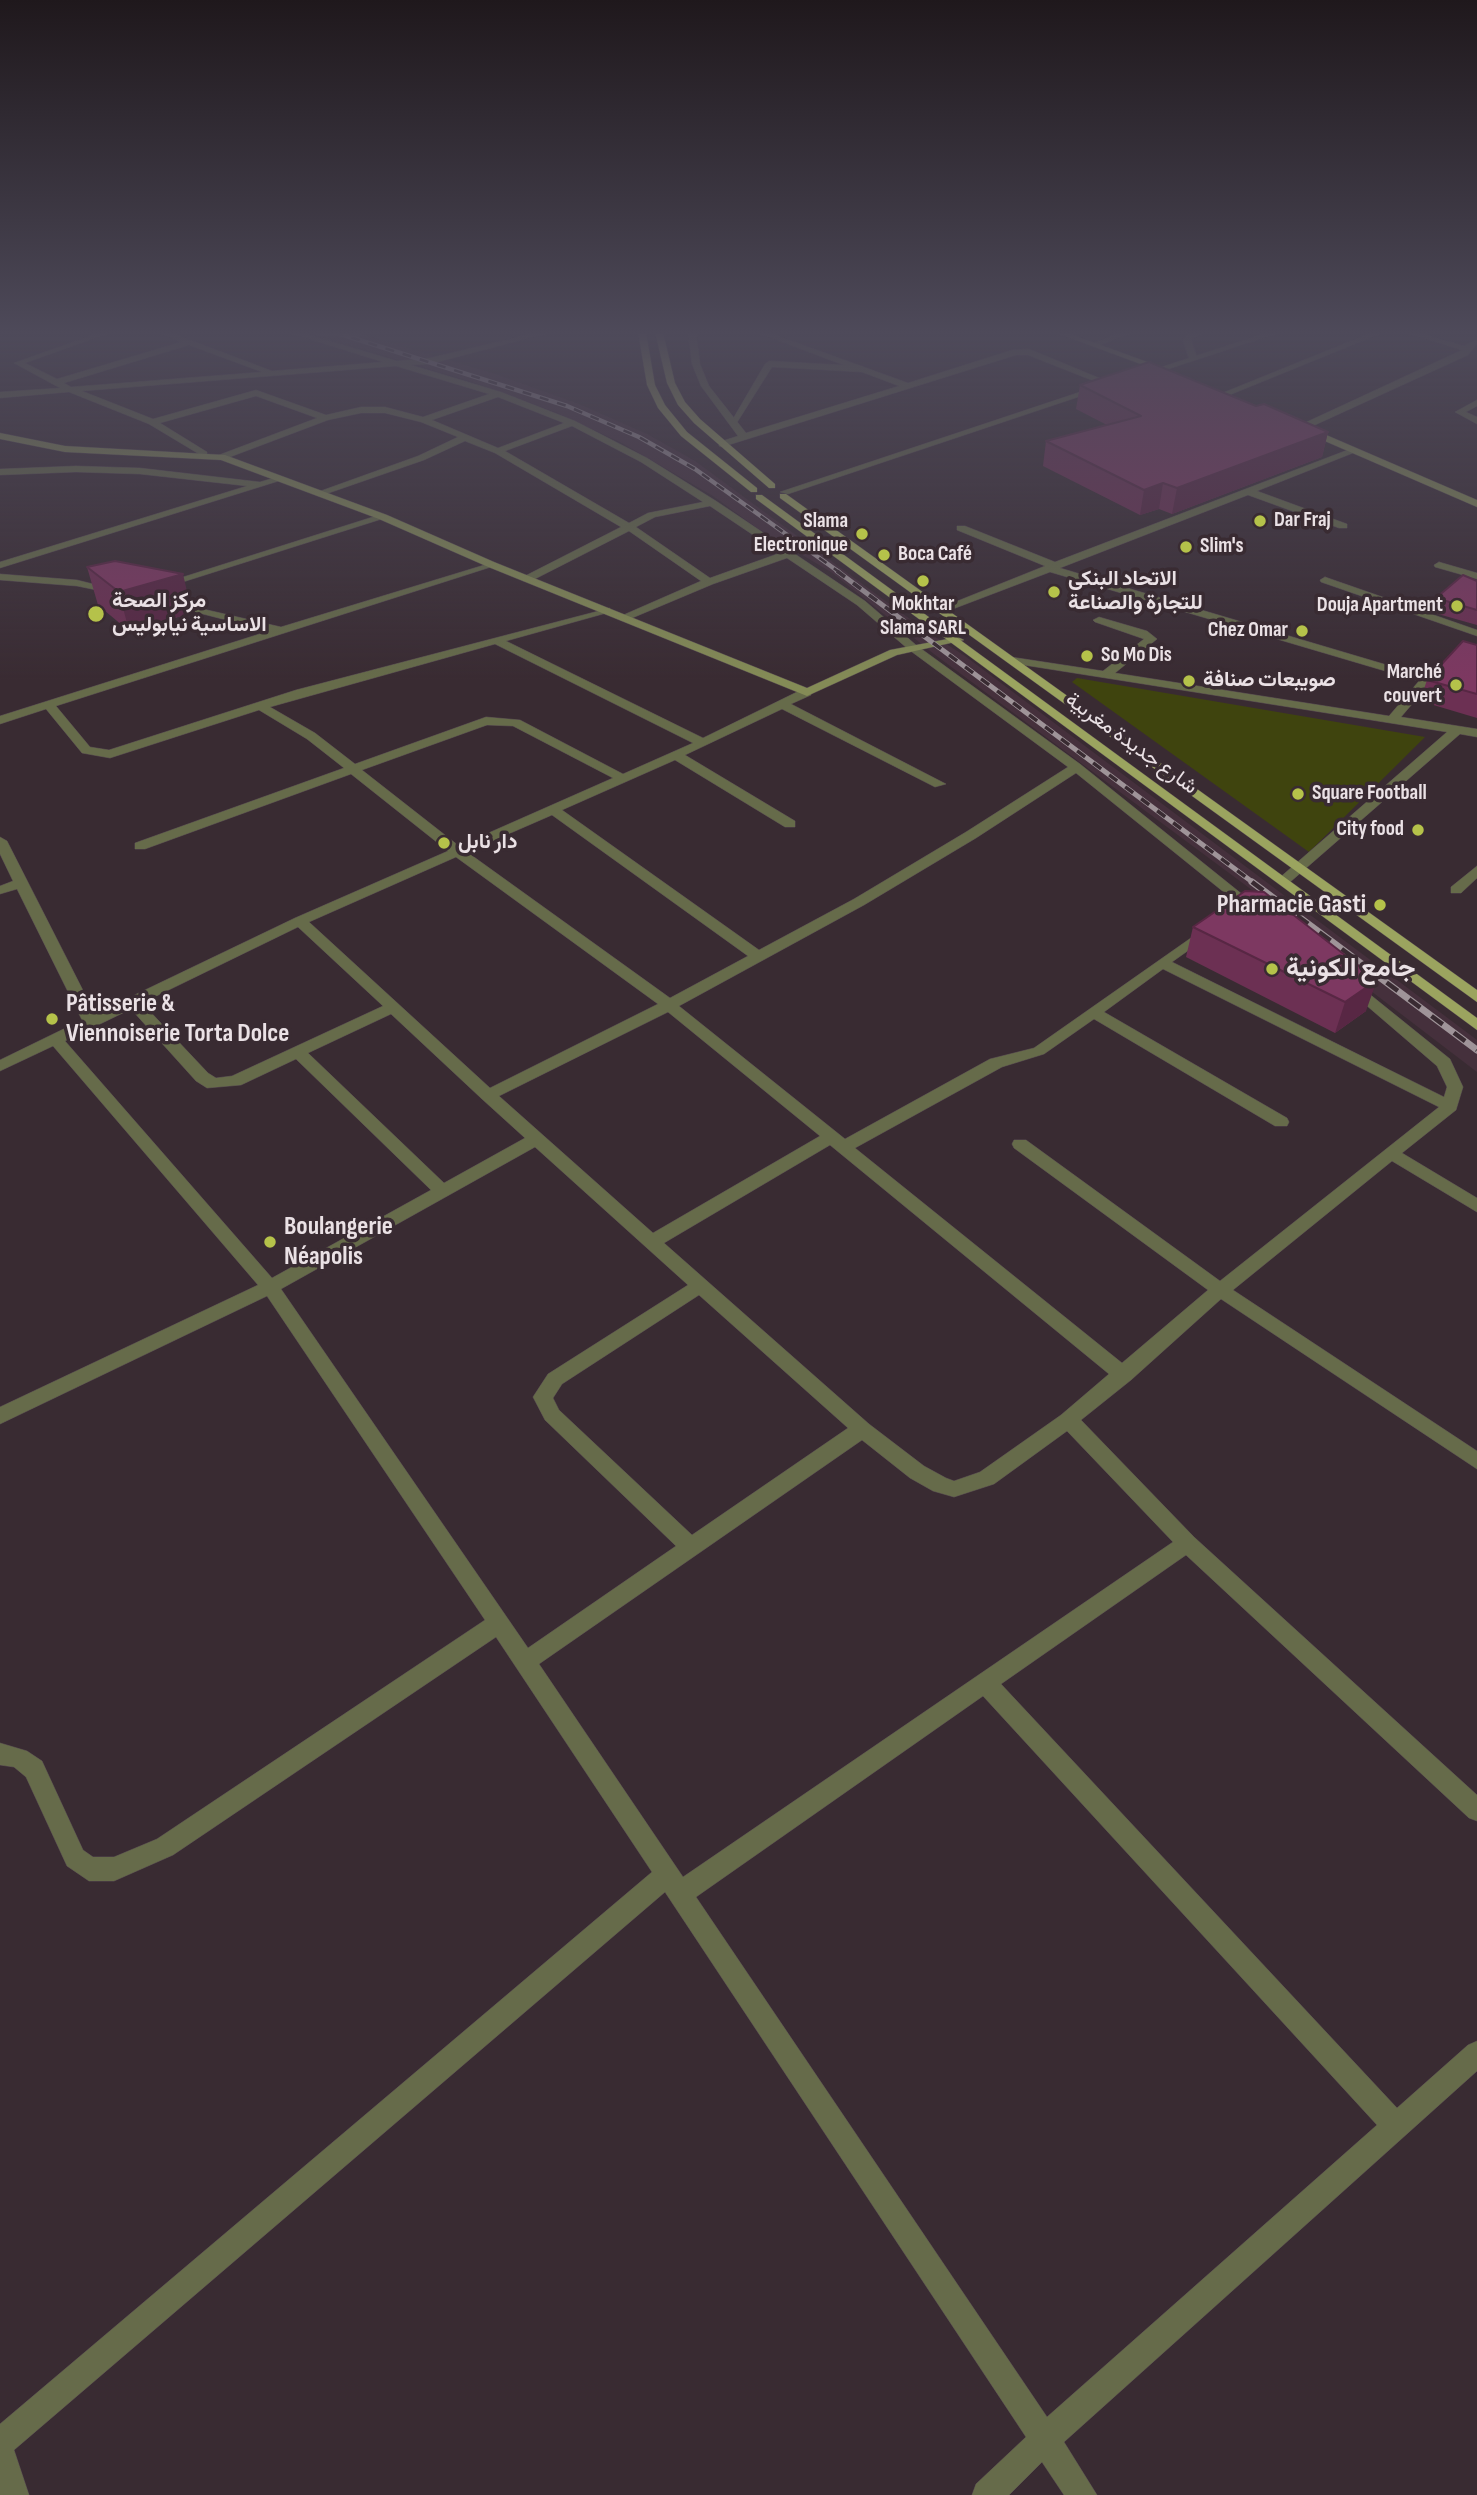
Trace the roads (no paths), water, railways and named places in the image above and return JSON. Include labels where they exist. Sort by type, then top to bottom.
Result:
[{"type":"main road","name":"شارع جديدة مغربية","points":[[702,448],[757,494],[1284,880],[1477,1025]]},
{"type":"main road","name":"شارع جديدة مغربية","points":[[728,448],[772,486],[941,610],[1477,997]]},
{"type":"main road","points":[[1347,448],[1477,504]]},
{"type":"main road","points":[[65,449],[222,457],[383,517],[490,564],[807,692],[876,659],[912,647],[958,640]]},
{"type":"main road","points":[[757,494],[772,486]]},
{"type":"main road","points":[[757,494],[784,494]]},
{"type":"street","points":[[195,448],[204,454]]},
{"type":"street","points":[[222,457],[245,448]]},
{"type":"street","points":[[320,493],[442,448]]},
{"type":"street","points":[[490,448],[631,528],[709,582]]},
{"type":"street","points":[[498,451],[505,448]]},
{"type":"street","points":[[621,448],[712,503],[861,603],[912,647],[1076,767],[1235,910],[1266,919]]},
{"type":"street","points":[[784,494],[922,448]]},
{"type":"street","points":[[40,470],[65,449]]},
{"type":"street","points":[[941,610],[1353,451]]},
{"type":"street","points":[[0,472],[153,472],[260,485]]},
{"type":"street","points":[[0,565],[280,478]]},
{"type":"street","points":[[1247,491],[1343,526]]},
{"type":"street","points":[[527,579],[652,516],[712,503]]},
{"type":"street","points":[[146,590],[383,517]]},
{"type":"street","points":[[961,528],[1052,567],[1427,680]]},
{"type":"street","points":[[625,618],[709,582],[787,554]]},
{"type":"street","points":[[0,720],[490,564]]},
{"type":"street","points":[[1439,565],[1477,576]]},
{"type":"street","points":[[0,577],[78,583],[132,594]]},
{"type":"street","points":[[1325,580],[1476,631]]},
{"type":"street","points":[[156,599],[279,630]]},
{"type":"street","points":[[48,705],[86,750],[99,754],[128,749],[260,706],[606,610]]},
{"type":"street","points":[[1099,620],[1143,633],[1151,639],[1105,675]]},
{"type":"street","points":[[1463,642],[1476,631]]},
{"type":"street","points":[[496,640],[703,743]]},
{"type":"street","points":[[1011,660],[1477,733]]},
{"type":"street","points":[[1391,721],[1445,661]]},
{"type":"street","points":[[0,1066],[300,920],[703,743],[807,692]]},
{"type":"street","points":[[783,705],[940,784]]},
{"type":"street","points":[[260,706],[311,736],[457,851],[669,1005],[1124,1375]]},
{"type":"street","points":[[139,846],[467,727],[497,720],[516,723],[532,730],[622,778]]},
{"type":"street","points":[[1284,880],[1458,729]]},
{"type":"street","points":[[676,755],[790,824]]},
{"type":"street","points":[[488,1095],[669,1005],[859,902],[971,835],[1076,767]]},
{"type":"street","points":[[552,809],[757,956]]},
{"type":"street","points":[[0,841],[91,1022]]},
{"type":"street","points":[[1456,890],[1477,870]]},
{"type":"street","points":[[0,890],[22,883]]},
{"type":"street","points":[[652,1242],[837,1142],[996,1063],[1039,1051],[1235,910]]},
{"type":"street","points":[[300,920],[536,1139],[862,1429],[917,1472],[940,1485],[954,1489],[987,1478],[1069,1420],[1220,1290],[1450,1106],[1455,1087],[1444,1063],[1338,977]]},
{"type":"street","points":[[1162,963],[1450,1106]]},
{"type":"street","points":[[133,1002],[202,1077],[213,1084],[235,1081],[393,1007]]},
{"type":"street","points":[[1093,1012],[1281,1122]]},
{"type":"street","points":[[55,1039],[270,1287],[525,1662],[1082,2495]]},
{"type":"street","points":[[299,1053],[443,1192]]},
{"type":"street","points":[[0,1416],[270,1287],[536,1139]]},
{"type":"street","points":[[1020,1144],[1220,1290],[1477,1461]]},
{"type":"street","points":[[1392,1154],[1477,1206]]},
{"type":"street","points":[[691,1547],[552,1415],[543,1397],[555,1379],[701,1285]]},
{"type":"street","points":[[1069,1420],[1187,1543],[1477,1810]]},
{"type":"street","points":[[525,1662],[862,1429]]},
{"type":"street","points":[[0,2443],[672,1885],[986,1684],[1187,1543]]},
{"type":"street","points":[[0,1754],[19,1758],[34,1769],[75,1858],[89,1869],[114,1869],[165,1847],[497,1624]]},
{"type":"street","points":[[986,1684],[1396,2126]]},
{"type":"street","points":[[987,2495],[1045,2439],[1477,2053]]},
{"type":"street","points":[[0,2452],[14,2495]]},
{"type":"lane","points":[[1463,642],[1477,646]]},
{"type":"railway","points":[[659,448],[695,469],[839,572]]},
{"type":"railway","points":[[837,571],[1255,884]]},
{"type":"railway","points":[[1252,882],[1477,1050]]},
{"type":"place","name":"Dar Fraj","points":[[1260,521]]},
{"type":"place","name":"Slama Electronique","points":[[862,534]]},
{"type":"place","name":"Slim's","points":[[1186,547]]},
{"type":"place","name":"Boca Café","points":[[884,555]]},
{"type":"place","name":"Mokhtar Slama SARL","points":[[923,581]]},
{"type":"place","name":"الاتحاد البنكي للتجارة والصناعة","points":[[1054,592]]},
{"type":"place","name":"Douja Apartment","points":[[1457,606]]},
{"type":"place","name":"مركز الصحة الاساسية نيابوليس","points":[[96,614]]},
{"type":"place","name":"Chez Omar","points":[[1302,631]]},
{"type":"place","name":"So Mo Dis","points":[[1087,656]]},
{"type":"place","name":"صويبعات صنافة","points":[[1189,681]]},
{"type":"place","name":"Marché couvert","points":[[1456,685]]},
{"type":"place","name":"Square Football","points":[[1298,794]]},
{"type":"place","name":"City food","points":[[1418,830]]},
{"type":"place","name":"دار نابل","points":[[444,843]]},
{"type":"place","name":"Pharmacie Gasti","points":[[1380,905]]},
{"type":"place","name":"جامع الكونية","points":[[1272,969]]},
{"type":"place","name":"Pâtisserie & Viennoiserie Torta Dolce","points":[[52,1019]]},
{"type":"place","name":"Boulangerie Néapolis","points":[[270,1242]]}]
